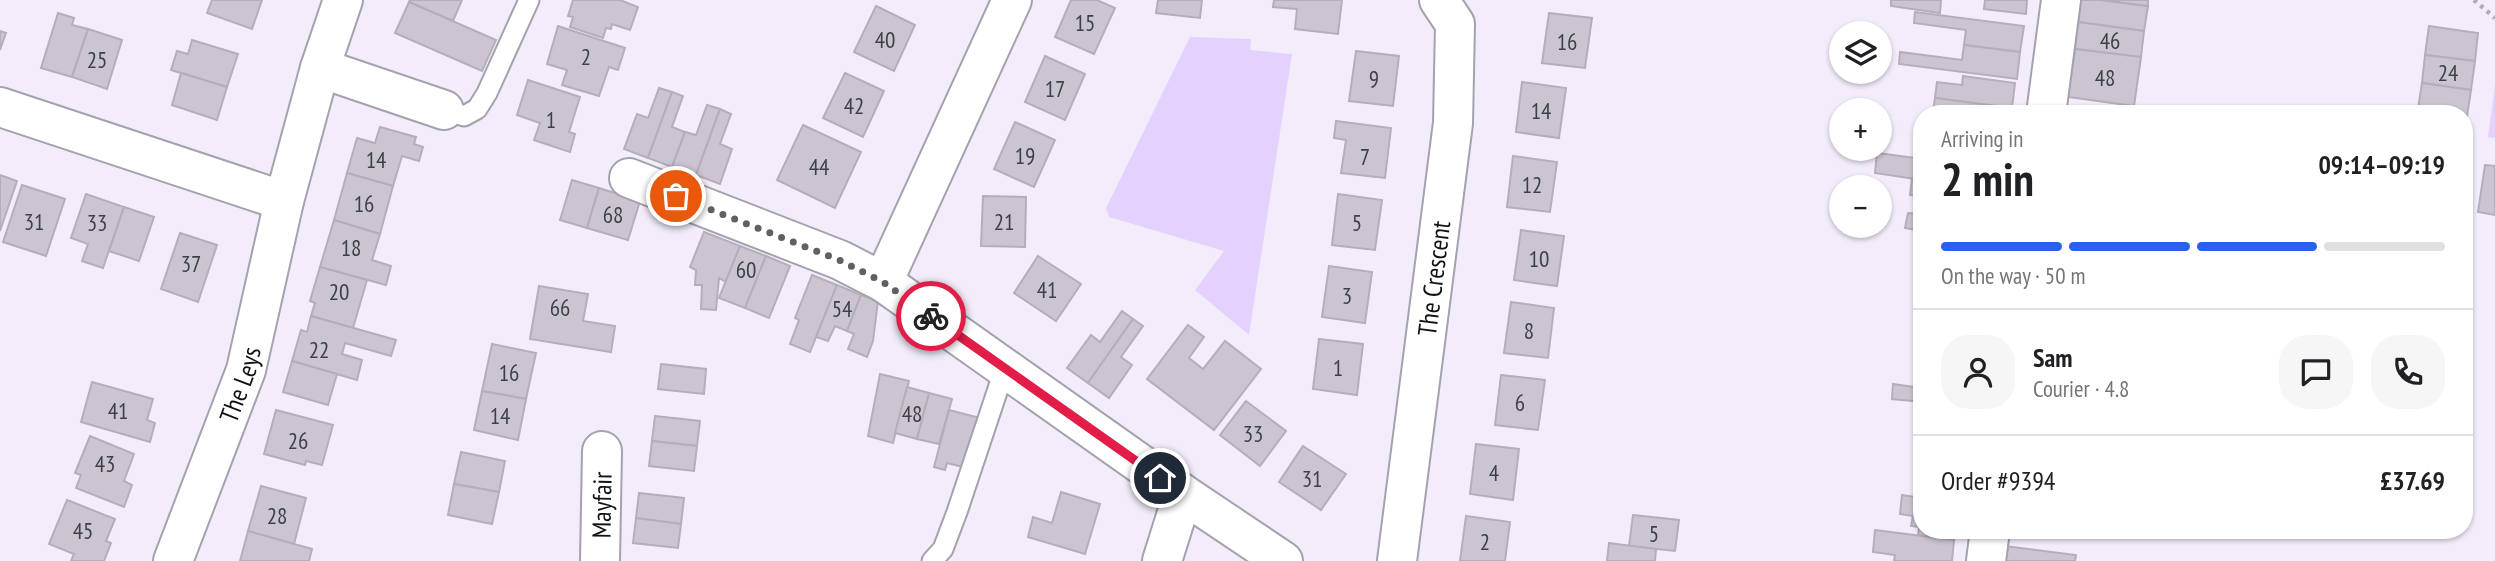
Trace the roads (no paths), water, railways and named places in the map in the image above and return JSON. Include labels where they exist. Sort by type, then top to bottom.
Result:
[{"type":"street","name":"The Leys","points":[[173,561],[246,370],[284,201],[320,68],[343,0]]},
{"type":"street","points":[[883,282],[1012,0]]},
{"type":"street","name":"The Crescent","points":[[1398,561],[1453,123],[1455,24],[1439,0]]},
{"type":"street","points":[[2047,105],[2062,0]]},
{"type":"street","points":[[320,68],[444,110]]},
{"type":"street","points":[[0,107],[284,201]]},
{"type":"street","points":[[629,178],[839,260],[883,282],[1183,494],[1283,561]]},
{"type":"street","name":"Mayfair","points":[[600,561],[602,451]]},
{"type":"street","points":[[1163,561],[1183,494]]},
{"type":"street","points":[[1986,561],[1989,539]]},
{"type":"lane","points":[[444,110],[464,116],[477,109],[488,93],[529,0]]},
{"type":"lane","points":[[932,561],[943,549],[957,512],[1005,368]]}]
